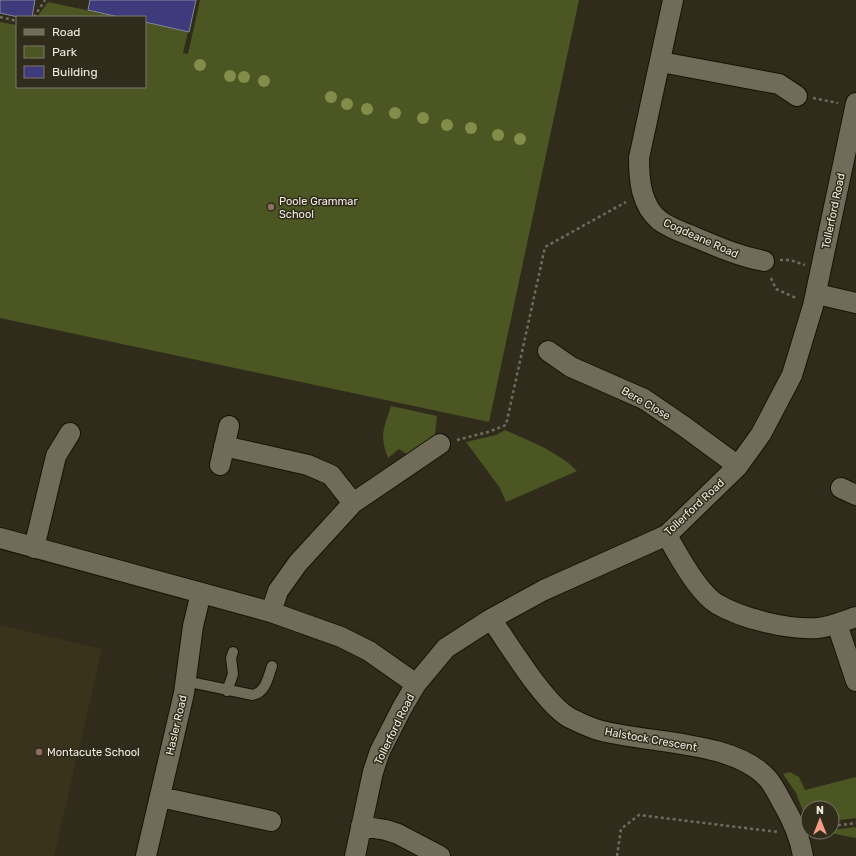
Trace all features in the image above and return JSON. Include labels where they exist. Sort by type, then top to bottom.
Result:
[{"type":"street","name":"Cogdeane Road","points":[[673,0],[661,62],[639,158],[639,182],[648,204],[659,220],[678,231],[740,256],[764,261]]},
{"type":"street","points":[[661,62],[779,84],[797,96]]},
{"type":"street","name":"Tollerford Road","points":[[355,856],[373,772],[380,751],[416,684],[446,648],[491,619],[544,590],[667,535],[738,466],[761,434],[792,375],[815,300],[856,105]]},
{"type":"street","points":[[815,300],[856,303]]},
{"type":"street","name":"Bere Close","points":[[548,351],[572,367],[644,399],[686,427],[738,466]]},
{"type":"street","points":[[229,426],[222,456],[308,465],[331,475],[353,503]]},
{"type":"street","points":[[34,548],[56,456],[70,433]]},
{"type":"street","points":[[271,612],[278,591],[298,563],[353,503],[401,461],[440,444]]},
{"type":"street","points":[[667,535],[698,584],[716,603],[755,620],[786,626],[818,628],[837,624],[856,617]]},
{"type":"street","points":[[0,538],[271,612],[341,637],[369,651],[416,684]]},
{"type":"street","name":"Hasler Road","points":[[146,856],[186,681],[193,626],[201,593]]},
{"type":"street","name":"Halstock Crescent","points":[[491,619],[544,694],[555,707],[569,717],[595,729],[713,750],[733,757],[751,766],[767,778],[788,812],[796,830],[803,856]]},
{"type":"street","points":[[837,624],[856,682]]},
{"type":"street","points":[[160,797],[271,821]]},
{"type":"street","points":[[361,826],[386,830],[398,834],[440,856]]},
{"type":"lane","points":[[227,691],[233,674],[233,652]]},
{"type":"lane","points":[[186,681],[227,691],[257,694],[264,687],[272,666]]},
{"type":"path","points":[[35,16],[45,0]]},
{"type":"path","points":[[0,17],[16,21]]},
{"type":"path","points":[[797,96],[856,105]]},
{"type":"path","points":[[440,444],[488,432],[506,425],[545,247],[643,193]]},
{"type":"path","points":[[815,300],[776,289],[764,261],[790,260],[821,270]]},
{"type":"path","points":[[617,856],[621,829],[639,815],[772,832],[796,830]]},
{"type":"path","points":[[840,825],[856,823]]},
{"type":"shaded area","name":"Montacute School","points":[[0,625],[102,649],[54,856],[0,856]]},
{"type":"green space","name":"Poole Grammar School","points":[[200,0],[579,0],[489,422],[0,318],[0,22],[16,25],[16,88],[146,88],[146,22],[188,32],[183,53],[188,54]]},
{"type":"green space","points":[[48,2],[114,16],[38,16]]},
{"type":"green space","points":[[391,406],[437,416],[434,442],[411,457],[399,449],[388,458],[383,437]]},
{"type":"green space","points":[[505,430],[552,452],[577,471],[506,502],[500,488],[466,442],[496,435]]},
{"type":"green space","points":[[790,772],[799,777],[805,790],[856,777],[856,818],[840,820],[840,800],[800,800],[800,803],[796,793],[783,774]]},
{"type":"green space","points":[[856,827],[856,838],[840,835],[840,829]]},
{"type":"building","points":[[0,0],[35,0],[32,16],[16,17],[0,13]]},
{"type":"building","points":[[90,0],[196,0],[189,32],[146,22],[146,16],[115,16],[88,10]]},
{"type":"place","name":"Poole Grammar School","points":[[271,207]]},
{"type":"place","name":"Montacute School","points":[[39,752]]}]
